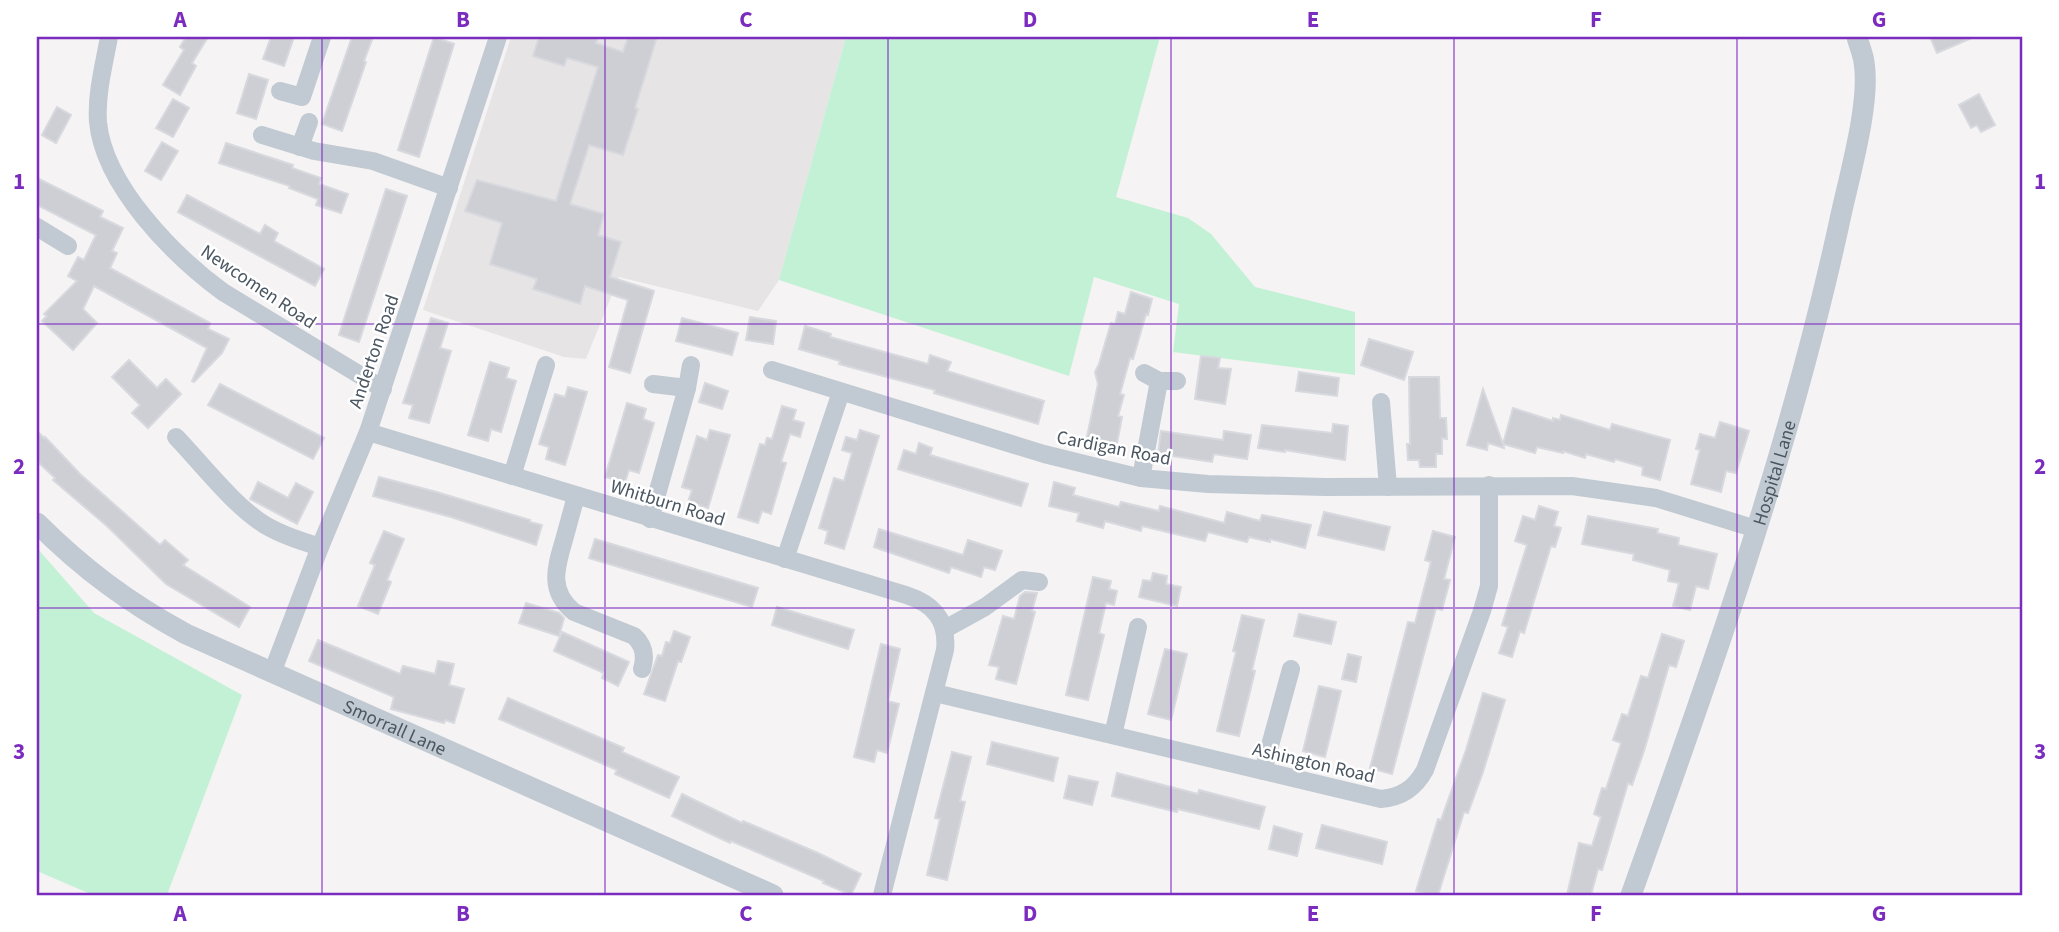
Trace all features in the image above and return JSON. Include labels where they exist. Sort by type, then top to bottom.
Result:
[{"type":"street","name":"Newcomen Road","points":[[109,37],[97,112],[101,141],[121,183],[161,237],[223,292],[383,389]]},
{"type":"street","points":[[280,91],[302,97],[322,37]]},
{"type":"street","name":"Anderton Road","points":[[272,673],[368,432],[498,37]]},
{"type":"street","name":"Hospital Lane","points":[[1631,895],[1693,722],[1756,529],[1822,303],[1865,101],[1864,64],[1857,37]]},
{"type":"street","points":[[300,147],[309,122]]},
{"type":"street","points":[[262,135],[300,147],[373,161],[449,188]]},
{"type":"street","points":[[37,227],[68,246]]},
{"type":"street","points":[[512,476],[546,365]]},
{"type":"street","points":[[650,519],[691,365]]},
{"type":"street","name":"Cardigan Road","points":[[772,370],[1044,454],[1141,478],[1208,484],[1572,486],[1656,498],[1756,529]]},
{"type":"street","points":[[1141,478],[1160,378]]},
{"type":"street","points":[[653,384],[687,388]]},
{"type":"street","points":[[785,559],[841,392]]},
{"type":"street","points":[[1381,402],[1388,487]]},
{"type":"street","name":"Whitburn Road","points":[[368,432],[918,599],[933,610],[945,628]]},
{"type":"street","points":[[176,437],[242,506],[262,523],[280,534],[320,548]]},
{"type":"street","name":"Ashington Road","points":[[935,693],[1381,799],[1392,798],[1407,792],[1420,779],[1482,611],[1489,586],[1489,485]]},
{"type":"street","points":[[576,496],[555,572],[557,590],[566,606],[573,612],[634,635],[644,654],[642,669]]},
{"type":"street","name":"Smorrall Lane","points":[[37,523],[103,583],[144,611],[186,634],[774,895]]},
{"type":"street","points":[[882,895],[935,693],[945,650],[945,628],[985,607],[1021,580],[1039,582]]},
{"type":"street","points":[[1113,735],[1138,627]]},
{"type":"street","points":[[1263,771],[1291,668]]},
{"type":"shaded area","points":[[511,37],[846,37],[779,280],[758,311],[619,277],[586,359],[564,357],[423,310]]},
{"type":"green space","points":[[846,37],[1160,37],[1116,197],[1188,218],[1211,234],[1255,287],[1355,312],[1355,375],[1173,352],[1179,304],[1094,277],[1069,376],[779,280]]},
{"type":"green space","points":[[37,548],[94,613],[242,695],[167,895],[93,895],[37,871]]},
{"type":"building","points":[[186,37],[208,37],[192,63],[196,66],[180,95],[163,85],[184,50],[180,47]]},
{"type":"building","points":[[271,37],[294,37],[284,66],[263,59]]},
{"type":"building","points":[[352,37],[373,37],[342,131],[322,124]]},
{"type":"building","points":[[434,37],[454,44],[419,157],[398,150]]},
{"type":"building","points":[[539,37],[598,37],[596,43],[623,52],[628,37],[657,37],[623,155],[589,145],[570,204],[604,214],[598,235],[621,242],[610,277],[654,291],[630,373],[609,367],[628,300],[585,286],[580,304],[533,289],[537,279],[490,264],[502,223],[465,211],[477,180],[556,201],[598,67],[567,58],[564,66],[533,56]]},
{"type":"building","points":[[1930,37],[1974,37],[1937,53]]},
{"type":"building","points":[[249,74],[268,80],[256,119],[237,113]]},
{"type":"building","points":[[1979,94],[1995,125],[1981,132],[1977,125],[1971,128],[1959,105]]},
{"type":"building","points":[[173,99],[189,108],[173,137],[156,128]]},
{"type":"building","points":[[57,107],[71,115],[56,143],[42,135]]},
{"type":"building","points":[[162,142],[178,151],[161,180],[145,171]]},
{"type":"building","points":[[226,143],[293,165],[292,168],[321,178],[319,184],[348,194],[341,213],[316,205],[318,199],[289,188],[290,186],[219,163]]},
{"type":"building","points":[[37,178],[103,211],[100,217],[123,228],[112,251],[117,253],[110,268],[210,323],[208,329],[229,339],[222,353],[194,382],[192,381],[207,348],[94,286],[83,309],[97,323],[73,350],[42,321],[47,316],[44,314],[77,281],[68,276],[78,257],[84,260],[96,235],[37,205]]},
{"type":"building","points":[[386,189],[407,196],[359,342],[339,335]]},
{"type":"building","points":[[187,195],[260,234],[265,225],[278,233],[274,241],[324,269],[315,286],[178,212]]},
{"type":"building","points":[[1131,292],[1152,299],[1120,394],[1124,395],[1118,416],[1122,417],[1115,454],[1085,446],[1098,384],[1095,372],[1111,323],[1115,324],[1118,312],[1125,314]]},
{"type":"building","points":[[750,317],[776,321],[773,344],[746,340]]},
{"type":"building","points":[[431,318],[448,323],[440,348],[451,351],[429,423],[409,418],[413,405],[403,403]]},
{"type":"building","points":[[682,318],[738,333],[732,355],[676,341]]},
{"type":"building","points":[[805,326],[831,334],[830,337],[928,364],[930,355],[951,362],[947,371],[1044,401],[1038,424],[934,393],[935,390],[839,364],[840,361],[799,349]]},
{"type":"building","points":[[1369,339],[1413,352],[1404,380],[1361,365]]},
{"type":"building","points":[[1201,356],[1220,358],[1218,368],[1231,369],[1225,404],[1195,399]]},
{"type":"building","points":[[129,360],[157,388],[166,379],[181,394],[148,428],[132,413],[140,405],[112,377]]},
{"type":"building","points":[[490,362],[509,368],[506,378],[516,381],[501,432],[491,429],[488,441],[468,435]]},
{"type":"building","points":[[1299,372],[1339,378],[1337,396],[1296,391]]},
{"type":"building","points":[[1409,377],[1439,377],[1440,418],[1446,418],[1447,439],[1442,438],[1442,454],[1436,454],[1436,467],[1420,467],[1419,460],[1408,460]]},
{"type":"building","points":[[705,383],[728,391],[722,409],[699,402]]},
{"type":"building","points":[[220,384],[324,438],[313,459],[208,405]]},
{"type":"building","points":[[568,387],[587,392],[565,465],[546,459],[549,447],[539,444],[555,394],[565,397]]},
{"type":"building","points":[[1483,389],[1504,448],[1488,443],[1487,450],[1467,445]]},
{"type":"building","points":[[627,403],[646,409],[643,419],[654,423],[639,473],[629,470],[625,482],[605,477]]},
{"type":"building","points":[[782,406],[796,410],[793,420],[804,423],[800,437],[790,434],[781,462],[786,463],[771,514],[762,511],[758,523],[738,517],[760,444],[765,445],[767,438],[772,439]]},
{"type":"building","points":[[1513,408],[1553,421],[1553,418],[1560,420],[1561,415],[1610,430],[1612,424],[1670,440],[1660,480],[1642,475],[1643,467],[1615,459],[1614,462],[1586,454],[1585,458],[1537,447],[1535,453],[1503,444]]},
{"type":"building","points":[[1720,422],[1749,431],[1736,473],[1726,471],[1721,492],[1691,484],[1700,450],[1696,449],[1700,434],[1715,438]]},
{"type":"building","points":[[1333,424],[1348,426],[1345,460],[1258,448],[1262,425],[1332,433]]},
{"type":"building","points":[[710,430],[730,435],[708,508],[688,502],[692,490],[682,487],[697,436],[707,440]]},
{"type":"building","points":[[860,430],[879,436],[844,549],[825,543],[828,531],[819,528],[834,478],[844,481],[852,453],[842,450],[846,437],[857,440]]},
{"type":"building","points":[[37,431],[80,474],[160,545],[165,540],[188,560],[183,565],[250,607],[239,627],[166,584],[107,526],[53,480],[55,478],[37,461]]},
{"type":"building","points":[[1161,431],[1223,440],[1224,431],[1251,435],[1247,459],[1214,454],[1212,462],[1158,454]]},
{"type":"building","points":[[919,443],[932,448],[930,455],[1028,484],[1021,506],[898,469],[904,450],[916,454]]},
{"type":"building","points":[[379,477],[542,525],[536,545],[451,517],[373,496]]},
{"type":"building","points":[[258,482],[288,498],[296,483],[313,492],[297,524],[250,499]]},
{"type":"building","points":[[1054,482],[1075,488],[1073,495],[1119,507],[1121,502],[1159,511],[1160,506],[1224,523],[1227,512],[1260,521],[1262,515],[1311,525],[1305,548],[1270,539],[1270,542],[1249,537],[1247,542],[1208,532],[1205,541],[1142,526],[1141,531],[1105,521],[1103,528],[1077,521],[1079,513],[1049,506]]},
{"type":"building","points":[[1539,506],[1558,512],[1554,526],[1561,528],[1555,547],[1551,546],[1524,633],[1520,631],[1512,657],[1499,653],[1508,627],[1502,625],[1527,545],[1515,541],[1523,516],[1535,520]]},
{"type":"building","points":[[1324,512],[1390,527],[1384,550],[1318,535]]},
{"type":"building","points":[[1588,516],[1658,529],[1657,533],[1679,538],[1678,545],[1717,554],[1708,589],[1696,586],[1690,610],[1673,606],[1679,583],[1668,581],[1670,570],[1633,560],[1634,554],[1582,544]]},
{"type":"building","points":[[879,529],[963,555],[968,540],[1002,551],[995,570],[984,567],[981,577],[951,567],[949,573],[874,547]]},
{"type":"building","points":[[384,531],[404,539],[387,580],[391,582],[378,614],[358,606],[375,565],[370,563]]},
{"type":"building","points":[[1433,531],[1455,537],[1444,579],[1450,580],[1442,610],[1436,608],[1392,774],[1370,768],[1408,622],[1415,623],[1431,562],[1425,560]]},
{"type":"building","points":[[595,539],[758,588],[752,607],[589,558]]},
{"type":"building","points":[[1153,573],[1167,576],[1166,584],[1181,587],[1177,606],[1139,597],[1143,580],[1151,581]]},
{"type":"building","points":[[1093,577],[1111,581],[1109,589],[1117,591],[1114,605],[1106,603],[1099,633],[1104,635],[1088,700],[1066,695]]},
{"type":"building","points":[[1025,592],[1037,593],[1032,611],[1035,612],[1016,684],[996,679],[999,667],[989,665],[1003,616],[1014,619],[1020,596]]},
{"type":"building","points":[[526,603],[559,613],[564,618],[559,636],[519,623]]},
{"type":"building","points":[[777,607],[854,630],[848,649],[772,625]]},
{"type":"building","points":[[1299,614],[1336,622],[1331,644],[1294,636]]},
{"type":"building","points":[[1242,615],[1264,620],[1239,736],[1217,731]]},
{"type":"building","points":[[674,631],[690,637],[681,662],[678,661],[665,701],[644,694],[658,655],[662,656],[666,642],[670,643]]},
{"type":"building","points":[[562,632],[629,662],[618,686],[602,678],[604,673],[554,651]]},
{"type":"building","points":[[1662,634],[1684,641],[1676,667],[1669,665],[1644,751],[1632,785],[1628,783],[1602,870],[1598,869],[1591,895],[1567,895],[1579,843],[1592,846],[1601,817],[1594,814],[1602,788],[1606,789],[1621,743],[1613,740],[1622,714],[1628,716],[1641,676],[1648,678]]},
{"type":"building","points":[[318,640],[400,674],[403,666],[435,674],[438,661],[454,664],[449,685],[464,689],[454,723],[445,720],[444,723],[391,709],[394,697],[309,661]]},
{"type":"building","points":[[881,644],[900,649],[888,701],[899,704],[887,753],[877,750],[874,762],[854,757]]},
{"type":"building","points":[[1165,649],[1187,654],[1171,720],[1148,714]]},
{"type":"building","points":[[1348,654],[1361,657],[1356,682],[1342,679]]},
{"type":"building","points":[[1319,686],[1341,691],[1325,757],[1303,751]]},
{"type":"building","points":[[1483,693],[1505,700],[1483,772],[1468,813],[1464,812],[1438,895],[1429,895],[1416,891],[1438,819],[1441,820],[1466,750]]},
{"type":"building","points":[[508,698],[624,748],[622,752],[679,777],[669,798],[615,774],[617,770],[499,719]]},
{"type":"building","points":[[992,742],[1058,758],[1053,781],[987,764]]},
{"type":"building","points":[[952,752],[971,757],[960,801],[965,802],[947,880],[927,875],[940,819],[935,818]]},
{"type":"building","points":[[1117,773],[1198,794],[1199,790],[1265,807],[1259,829],[1112,796]]},
{"type":"building","points":[[1069,776],[1098,782],[1092,805],[1064,798]]},
{"type":"building","points":[[682,794],[861,874],[851,895],[672,816]]},
{"type":"building","points":[[1322,825],[1387,842],[1382,864],[1316,848]]},
{"type":"building","points":[[1274,826],[1302,834],[1297,856],[1269,849]]}]
